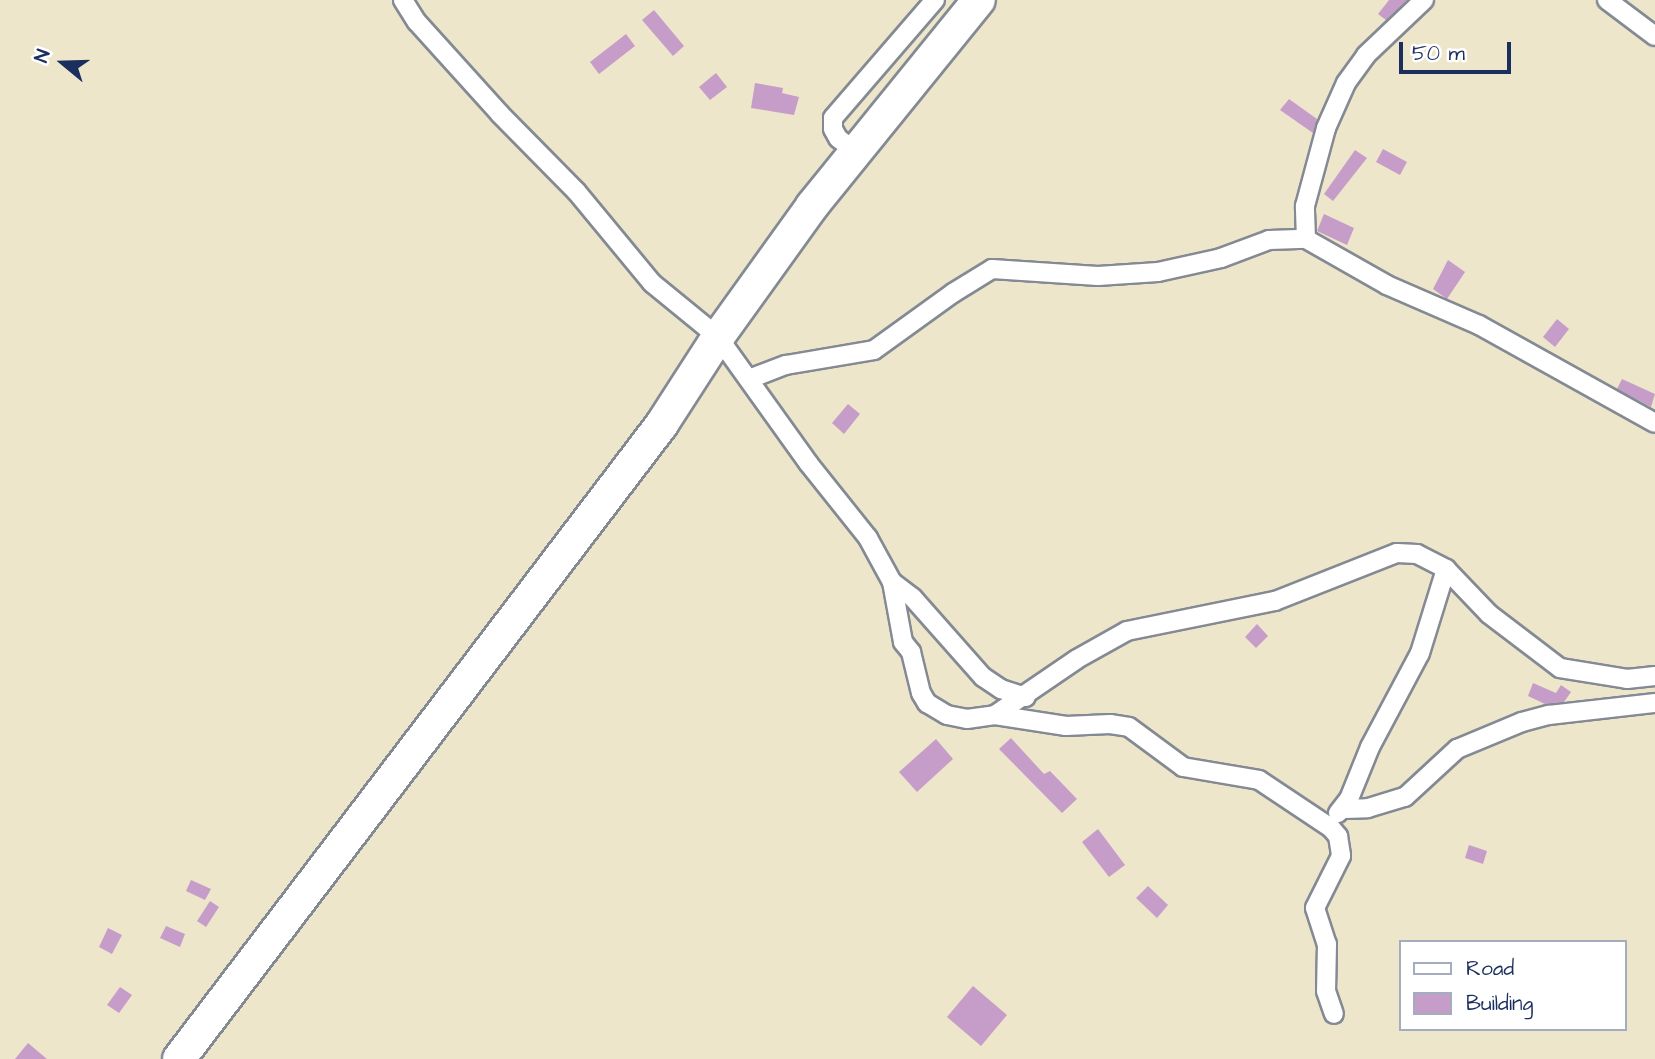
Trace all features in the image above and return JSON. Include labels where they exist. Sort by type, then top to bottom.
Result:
[{"type":"highway","points":[[179,1059],[662,424],[718,337],[812,206],[979,0]]},
{"type":"street","points":[[403,0],[417,22],[500,114],[576,191],[652,283],[718,337],[808,464],[868,538],[892,582],[903,642],[911,652],[914,676],[928,703],[952,718],[995,715],[1066,726],[1110,724],[1129,727],[1183,767],[1259,780],[1318,818],[1338,836],[1341,856],[1315,908],[1327,944],[1326,991],[1334,1014]]},
{"type":"street","points":[[855,151],[838,138],[833,118],[935,0]]},
{"type":"street","points":[[1306,239],[1305,206],[1326,128],[1346,83],[1366,55],[1424,0]]},
{"type":"street","points":[[1607,0],[1655,36]]},
{"type":"street","points":[[749,379],[786,365],[874,350],[953,293],[992,269],[1098,276],[1158,272],[1221,258],[1269,240],[1306,239],[1387,285],[1479,325],[1655,424]]},
{"type":"street","points":[[995,715],[1026,697],[1077,659],[1127,631],[1275,601],[1397,554],[1417,554],[1446,569],[1489,614],[1560,668],[1627,679],[1655,676]]},
{"type":"street","points":[[1344,809],[1370,747],[1420,653],[1446,569]]},
{"type":"street","points":[[892,582],[913,598],[983,677],[1001,689],[1026,697]]},
{"type":"street","points":[[1318,818],[1344,809],[1368,808],[1405,797],[1457,749],[1521,722],[1655,703]]},
{"type":"building","points":[[1389,0],[1407,0],[1386,20],[1378,14]]},
{"type":"building","points":[[654,10],[684,46],[673,56],[642,20]]},
{"type":"building","points":[[626,34],[635,46],[599,74],[590,62]]},
{"type":"building","points":[[716,73],[727,87],[710,100],[699,87]]},
{"type":"building","points":[[755,83],[783,88],[782,93],[799,97],[794,115],[751,108]]},
{"type":"building","points":[[1289,99],[1317,119],[1313,133],[1280,110]]},
{"type":"building","points":[[1383,149],[1407,162],[1400,175],[1376,162]]},
{"type":"building","points":[[1355,150],[1367,158],[1333,201],[1324,194]]},
{"type":"building","points":[[1324,214],[1354,228],[1347,245],[1317,231]]},
{"type":"building","points":[[1448,260],[1465,272],[1447,299],[1433,289]]},
{"type":"building","points":[[1557,319],[1569,329],[1555,347],[1543,337]]},
{"type":"building","points":[[1622,379],[1655,394],[1651,407],[1617,389]]},
{"type":"building","points":[[848,404],[860,414],[844,434],[832,423]]},
{"type":"building","points":[[1257,624],[1268,636],[1256,648],[1245,637]]},
{"type":"building","points":[[1533,683],[1556,693],[1561,685],[1571,692],[1564,702],[1545,704],[1528,696]]},
{"type":"building","points":[[1011,738],[1044,774],[1050,771],[1077,799],[1062,813],[999,749]]},
{"type":"building","points":[[936,739],[953,759],[917,792],[899,772]]},
{"type":"building","points":[[1098,829],[1125,865],[1109,877],[1082,842]]},
{"type":"building","points":[[1469,845],[1487,851],[1483,864],[1465,858]]},
{"type":"building","points":[[191,880],[211,889],[205,900],[186,891]]},
{"type":"building","points":[[1148,886],[1168,905],[1157,918],[1136,898]]},
{"type":"building","points":[[210,901],[219,907],[206,927],[197,921]]},
{"type":"building","points":[[166,926],[185,934],[180,947],[160,938]]},
{"type":"building","points":[[108,928],[122,935],[112,954],[99,947]]},
{"type":"building","points":[[973,986],[1007,1015],[981,1046],[947,1017]]},
{"type":"building","points":[[120,987],[132,995],[119,1013],[107,1005]]},
{"type":"building","points":[[28,1043],[47,1059],[15,1059]]}]
